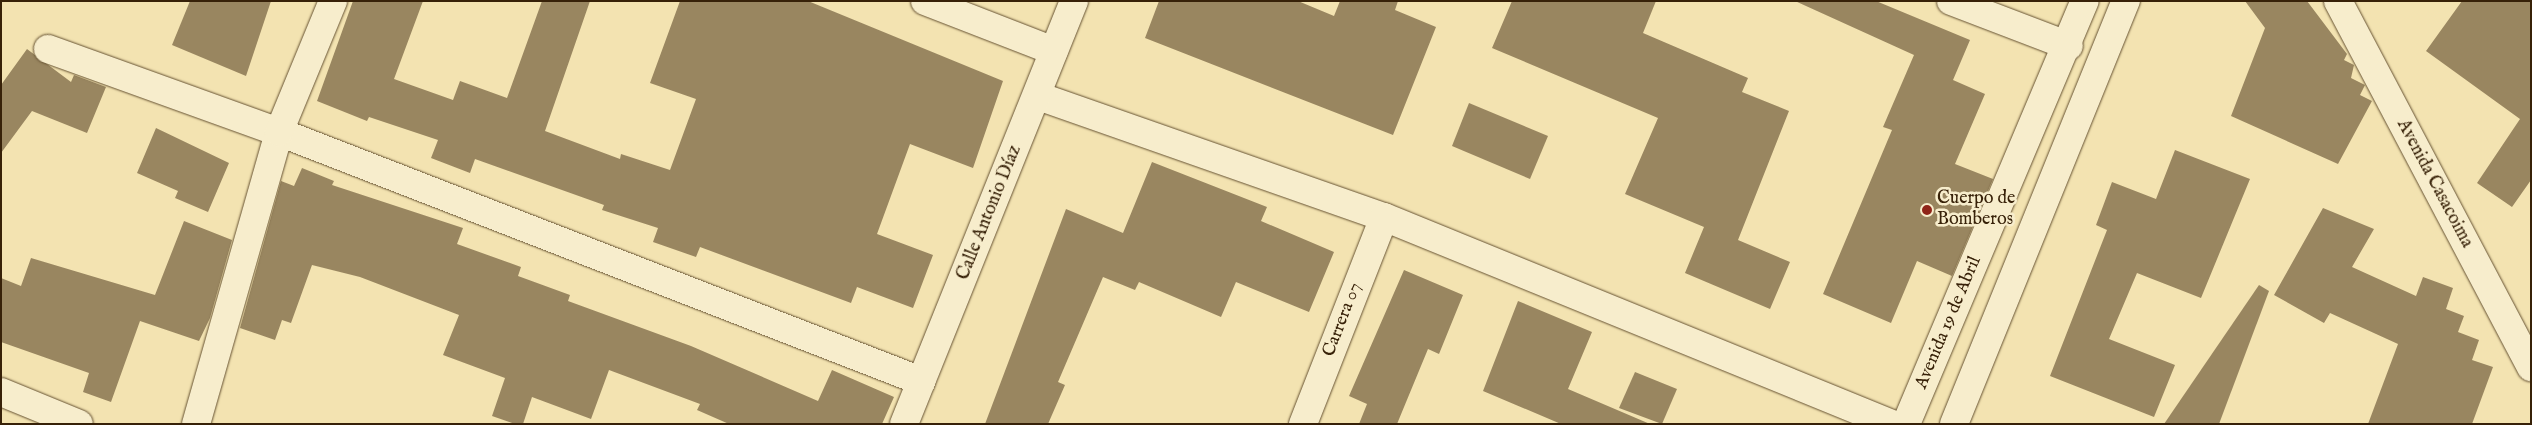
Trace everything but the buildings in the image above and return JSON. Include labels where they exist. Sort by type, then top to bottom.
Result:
[{"type":"street","points":[[196,424],[279,132],[333,1]]},
{"type":"street","points":[[925,1],[1054,51]]},
{"type":"street","name":"Calle Antonio Díaz","points":[[908,423],[921,381],[1038,96],[1074,1]]},
{"type":"street","points":[[1951,1],[2069,46]]},
{"type":"street","name":"Avenida 19 de Abril","points":[[1906,424],[2069,46],[2086,1]]},
{"type":"street","points":[[1954,424],[2126,1]]},
{"type":"street","name":"Avenida Casacoima","points":[[2338,1],[2531,367]]},
{"type":"street","points":[[48,49],[279,132],[921,381]]},
{"type":"street","points":[[1038,96],[1384,217],[1892,424]]},
{"type":"street","name":"Carrera 07","points":[[1303,424],[1384,217]]},
{"type":"street","points":[[1,392],[79,424]]},
{"type":"place","name":"Cuerpo de Bomberos","points":[[1927,210]]}]
